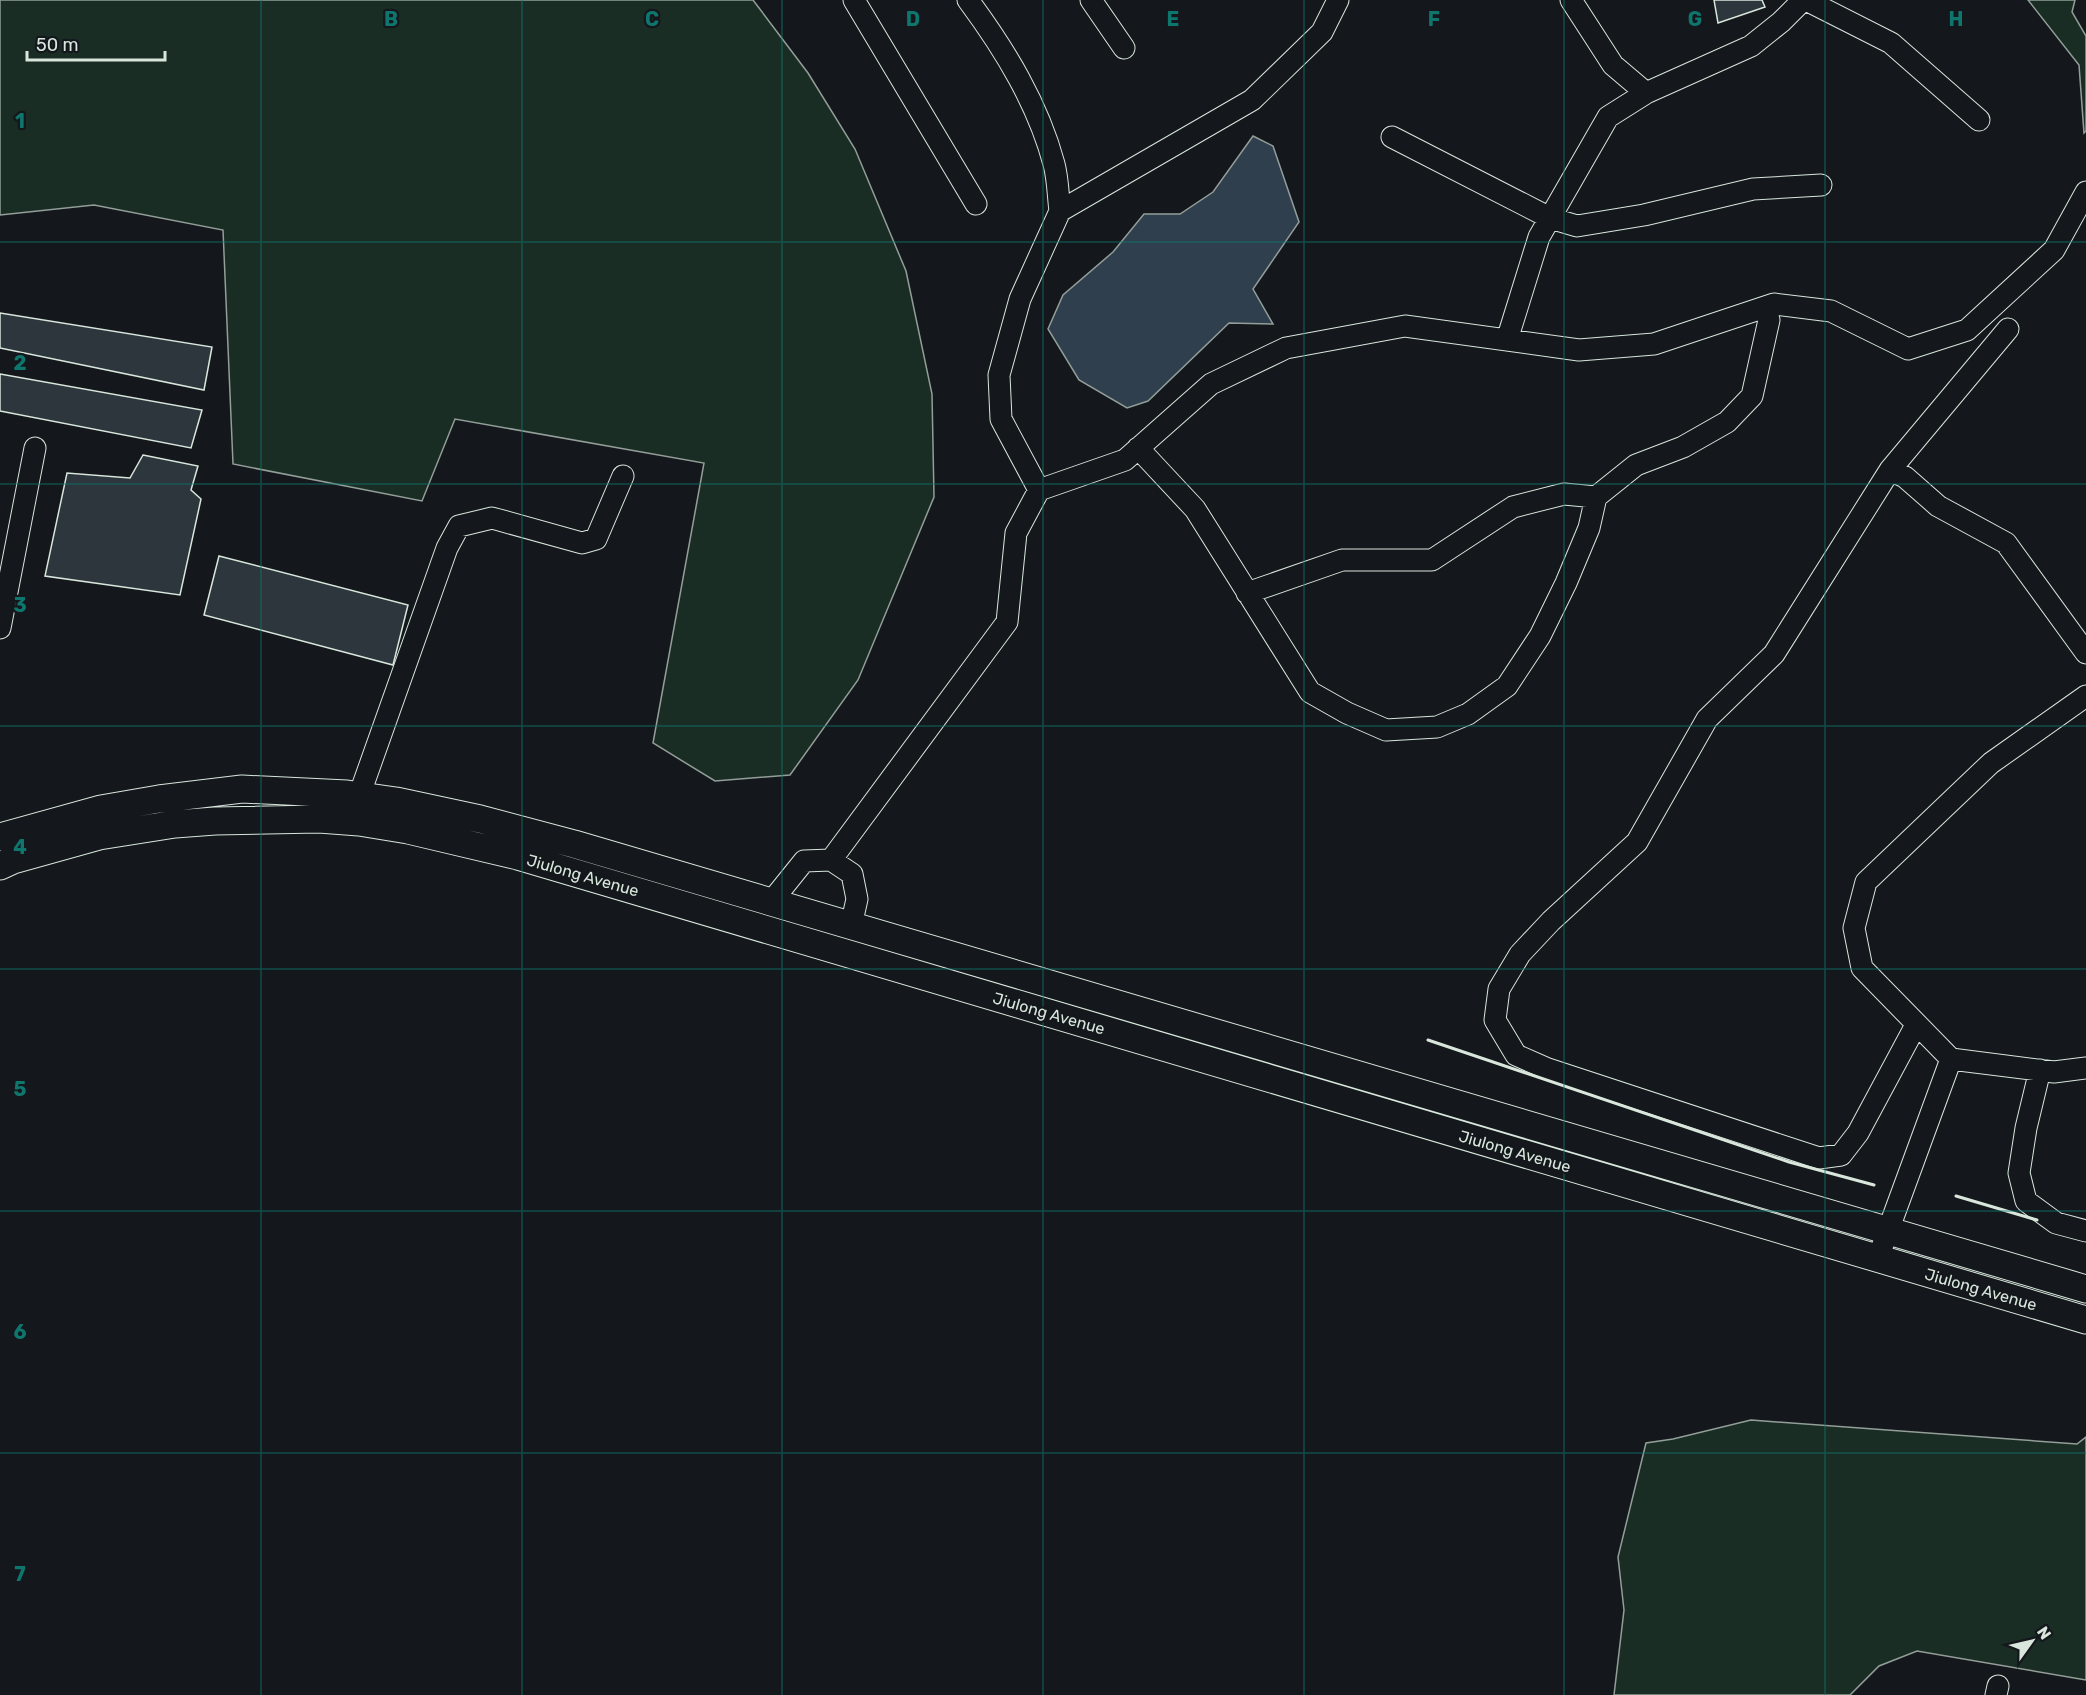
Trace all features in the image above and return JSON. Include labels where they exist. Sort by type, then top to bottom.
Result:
[{"type":"main road","name":"Jiulong Avenue","points":[[0,837],[101,809],[159,798],[242,789],[359,796],[396,801],[480,819],[771,902],[2086,1289]]},
{"type":"main road","name":"Jiulong Avenue","points":[[0,866],[13,860],[99,836],[175,824],[215,821],[319,819],[359,822],[462,842],[518,856],[2086,1320]]},
{"type":"main road","points":[[811,943],[818,916]]},
{"type":"street","points":[[854,0],[976,204]]},
{"type":"street","points":[[968,0],[994,34],[1032,102],[1055,166],[1060,211],[1020,299],[999,375],[1001,419],[1039,490]]},
{"type":"street","points":[[1091,0],[1124,48]]},
{"type":"street","points":[[1060,211],[1252,100],[1322,32],[1338,0]]},
{"type":"street","points":[[1571,0],[1613,65],[1646,93]]},
{"type":"street","points":[[1507,340],[1539,237],[1608,117],[1646,93],[1751,46],[1805,0],[1891,43],[1979,120]]},
{"type":"street","points":[[1392,137],[1550,218],[1577,226],[1644,215],[1753,189],[1821,185]]},
{"type":"street","points":[[831,860],[1007,622],[1016,533],[1039,490],[1125,460],[1211,384],[1286,348],[1405,326],[1579,350],[1654,344],[1774,304],[1831,311],[1908,349],[1967,330],[2054,250],[2086,192]]},
{"type":"street","points":[[1138,448],[1195,509],[1310,692],[1347,713],[1386,730],[1437,727],[1468,714],[1507,686],[1540,636],[1566,583],[1589,528],[1596,497],[1636,465],[1683,447],[1727,422],[1752,396],[1769,320],[1766,307]]},
{"type":"street","points":[[1916,1025],[1858,1132],[1841,1155],[1819,1158],[1548,1069],[1516,1055],[1495,1020],[1499,989],[1520,954],[1551,921],[1637,842],[1707,719],[1774,654],[1890,470],[2008,329]]},
{"type":"street","points":[[0,628],[35,448]]},
{"type":"street","points":[[1890,470],[1905,477],[1938,506],[2006,543],[2086,653]]},
{"type":"street","points":[[359,796],[447,548],[459,526],[492,518],[582,543],[596,538],[623,476]]},
{"type":"street","points":[[1247,593],[1342,560],[1432,560],[1513,507],[1564,494],[1596,497]]},
{"type":"street","points":[[2086,696],[1991,763],[1866,882],[1854,928],[1862,968],[1951,1059],[2054,1072],[2086,1068]]},
{"type":"street","points":[[771,902],[804,861],[831,860],[852,874],[857,899],[850,926]]},
{"type":"street","points":[[1878,1258],[1951,1059]]},
{"type":"street","points":[[2040,1070],[2026,1128],[2019,1173],[2026,1202],[2056,1223],[2086,1231]]},
{"type":"green space","points":[[0,0],[753,0],[808,73],[855,149],[906,271],[932,394],[934,497],[858,680],[790,775],[715,781],[653,743],[704,463],[455,419],[422,501],[233,464],[223,230],[94,205],[0,215]]},
{"type":"green space","points":[[2028,0],[2075,0],[2072,12],[2086,36],[2086,131],[2084,133],[2079,65]]},
{"type":"green space","points":[[1751,1420],[2077,1444],[2086,1437],[2086,1680],[1917,1651],[1879,1666],[1850,1695],[1614,1695],[1624,1610],[1618,1557],[1646,1443],[1673,1439]]},
{"type":"water","points":[[1253,136],[1273,146],[1299,222],[1253,289],[1273,324],[1229,323],[1148,401],[1127,408],[1079,380],[1048,329],[1063,295],[1113,252],[1144,214],[1180,214],[1213,192]]},
{"type":"building","points":[[1714,0],[1762,0],[1765,7],[1718,23]]},
{"type":"building","points":[[0,313],[212,347],[204,390],[0,348]]},
{"type":"building","points":[[0,374],[202,410],[191,448],[0,411]]},
{"type":"building","points":[[143,455],[198,466],[191,490],[201,499],[180,595],[45,576],[67,473],[130,478]]},
{"type":"building","points":[[219,556],[408,605],[393,665],[204,615]]},
{"type":"wall","points":[[1428,1040],[1789,1162],[1874,1185]]},
{"type":"wall","points":[[1956,1196],[2037,1220]]}]
